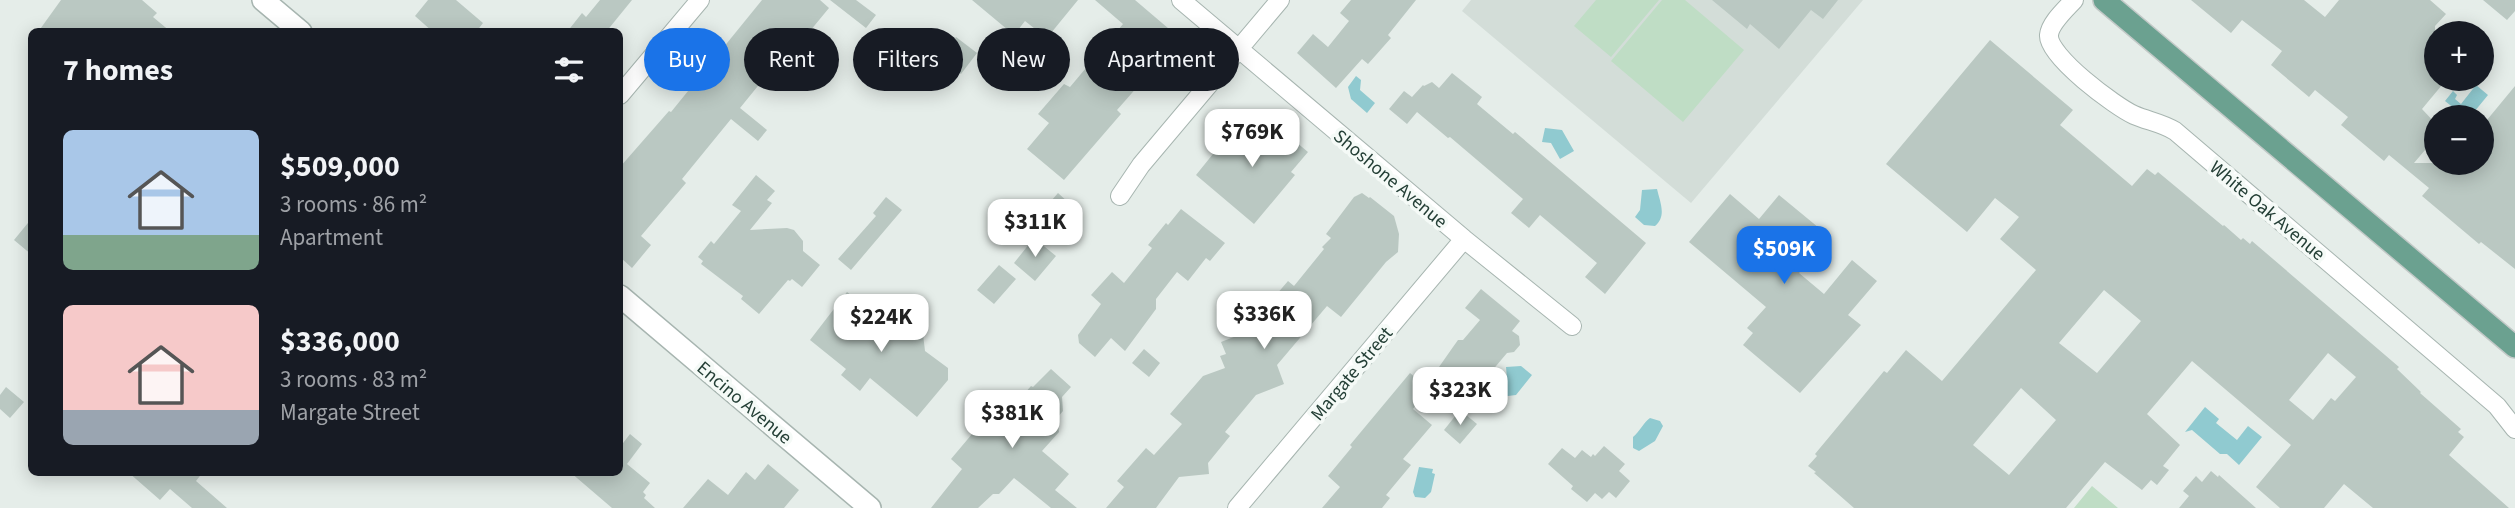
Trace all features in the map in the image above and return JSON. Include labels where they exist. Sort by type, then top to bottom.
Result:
[{"type":"main road","points":[[2104,0],[2515,347]]},
{"type":"street","points":[[263,0],[295,28]]},
{"type":"street","points":[[623,91],[700,0]]},
{"type":"street","name":"Shoshone Avenue","points":[[1181,0],[1214,28]]},
{"type":"street","points":[[1239,48],[1280,0]]},
{"type":"street","name":"White Oak Avenue","points":[[2074,0],[2053,24],[2049,34],[2051,45],[2060,58],[2122,108],[2175,131],[2497,406],[2515,429]]},
{"type":"street","name":"Shoshone Avenue","points":[[1239,50],[1572,326]]},
{"type":"street","points":[[1121,196],[1141,165],[1203,91]]},
{"type":"street","name":"Margate Street","points":[[1237,508],[1464,239]]},
{"type":"street","name":"Encino Avenue","points":[[623,299],[856,504]]},
{"type":"shaded area","points":[[1471,0],[1863,0],[1691,203],[1462,11]]},
{"type":"green space","points":[[1596,0],[1659,0],[1611,57],[1574,26]]},
{"type":"green space","points":[[1662,0],[1685,0],[1744,50],[1683,122],[1611,61]]},
{"type":"green space","points":[[2092,486],[2118,508],[2074,508]]},
{"type":"water","points":[[1356,76],[1361,80],[1360,90],[1375,103],[1367,113],[1351,99],[1348,87]]},
{"type":"water","points":[[2453,91],[2457,95],[2455,99],[2461,104],[2471,91],[2483,91],[2488,95],[2480,105],[2450,105],[2445,101]]},
{"type":"water","points":[[1545,128],[1562,130],[1574,151],[1560,159],[1551,143],[1542,142]]},
{"type":"water","points":[[1657,189],[1662,209],[1661,218],[1655,226],[1644,225],[1635,217],[1640,210],[1642,190]]},
{"type":"water","points":[[1521,366],[1532,375],[1516,395],[1500,397],[1498,378],[1507,378],[1506,367]]},
{"type":"water","points":[[2205,407],[2219,419],[2216,423],[2237,440],[2248,426],[2262,437],[2239,465],[2227,454],[2220,454],[2192,430],[2185,432]]},
{"type":"water","points":[[1650,418],[1660,421],[1663,426],[1655,441],[1639,451],[1633,448],[1633,437]]},
{"type":"water","points":[[1419,467],[1433,469],[1432,473],[1435,474],[1431,492],[1425,498],[1415,497],[1413,492]]},
{"type":"building","points":[[61,0],[142,0],[157,13],[153,17],[166,28],[41,28]]},
{"type":"building","points":[[428,0],[456,0],[483,23],[479,28],[428,28],[415,16]]},
{"type":"building","points":[[600,0],[632,0],[609,28],[570,28],[582,13],[586,17]]},
{"type":"building","points":[[762,0],[820,0],[829,8],[812,28],[744,28],[744,91],[754,91],[740,108],[767,130],[758,141],[731,119],[682,179],[686,183],[641,236],[651,245],[632,268],[623,260],[623,164],[669,111],[671,112],[688,91],[730,91],[730,39]]},
{"type":"building","points":[[830,0],[856,0],[876,15],[866,28]]},
{"type":"building","points":[[972,0],[1078,0],[1055,28],[1034,28],[1025,21],[1020,28],[1006,28]]},
{"type":"building","points":[[1095,0],[1135,0],[1168,28],[1120,28],[1123,24]]},
{"type":"building","points":[[1351,0],[1416,0],[1388,35],[1391,38],[1368,64],[1362,59],[1336,88],[1297,53],[1313,34],[1328,47],[1349,21],[1340,13]]},
{"type":"building","points":[[1712,0],[1838,0],[1823,19],[1811,10],[1779,49],[1750,24],[1747,29]]},
{"type":"building","points":[[2191,0],[2304,0],[2325,17],[2339,0],[2430,0],[2446,14],[2440,21],[2424,21],[2424,91],[2437,91],[2422,109],[2424,151],[2414,163],[2424,163],[2424,175],[2494,175],[2494,111],[2515,86],[2515,269],[2481,242],[2479,244],[2422,196],[2429,188],[2389,155],[2384,161],[2341,125],[2348,117],[2315,90],[2309,97],[2271,65],[2282,51],[2242,20],[2231,33]]},
{"type":"building","points":[[2483,0],[2515,0],[2515,11],[2507,20]]},
{"type":"building","points":[[1990,40],[2073,110],[2060,125],[2132,186],[2147,169],[2155,175],[2158,172],[2241,240],[2243,238],[2250,244],[2252,241],[2399,367],[2397,369],[2420,393],[2461,429],[2458,432],[2464,437],[2449,455],[2509,508],[2373,508],[2344,484],[2324,508],[2280,508],[2256,487],[2291,445],[2192,361],[2147,414],[2180,445],[2163,466],[2169,470],[2157,485],[2151,480],[2142,490],[2105,462],[2066,508],[1854,508],[1808,466],[1817,456],[1815,454],[1884,371],[1887,373],[1906,350],[1942,381],[2036,270],[2000,239],[2019,217],[1995,198],[1967,232],[1886,164]],"holes":[[[2104,290],[2141,321],[2097,373],[2059,343]],[[2328,353],[2356,377],[2335,401],[2331,398],[2313,420],[2289,400]],[[2021,388],[2056,420],[2009,475],[1973,445]]]},
{"type":"building","points":[[963,42],[977,53],[963,71]]},
{"type":"building","points":[[1084,70],[1084,91],[1134,91],[1117,110],[1121,114],[1064,180],[1027,149],[1049,123],[1038,114],[1058,91],[1070,91],[1070,87]]},
{"type":"building","points":[[1452,73],[1482,97],[1477,104],[1513,134],[1515,132],[1646,243],[1605,294],[1585,277],[1597,263],[1540,215],[1529,228],[1511,213],[1523,199],[1417,112],[1407,124],[1389,109],[1404,91],[1412,97],[1423,85],[1432,82],[1439,88]]},
{"type":"building","points":[[1268,125],[1286,140],[1290,137],[1308,152],[1291,172],[1295,175],[1254,224],[1196,175],[1234,128]]},
{"type":"building","points":[[756,175],[775,191],[767,200],[772,203],[750,230],[794,230],[803,241],[803,251],[820,265],[802,287],[792,279],[788,280],[759,314],[741,299],[743,296],[701,264],[703,261],[698,257],[711,241],[714,244],[741,211],[732,205]]},
{"type":"building","points":[[1058,193],[1069,203],[1051,227],[1038,216]]},
{"type":"building","points":[[1362,193],[1394,216],[1399,234],[1398,252],[1386,262],[1341,317],[1327,306],[1277,365],[1284,384],[1256,395],[1225,432],[1230,436],[1208,463],[1209,474],[1179,477],[1156,508],[1106,508],[1124,487],[1117,481],[1146,448],[1154,455],[1182,424],[1170,414],[1203,376],[1225,368],[1220,356],[1226,354],[1221,342],[1244,333],[1232,324],[1246,307],[1258,316],[1288,281],[1294,286],[1331,238],[1326,234],[1354,197]]},
{"type":"building","points":[[1730,194],[1759,219],[1779,195],[1830,237],[1799,273],[1824,294],[1852,260],[1877,281],[1848,315],[1861,325],[1800,393],[1743,345],[1753,333],[1747,328],[1766,307],[1689,242]]},
{"type":"building","points":[[886,197],[902,210],[851,270],[838,259],[876,216],[873,213]]},
{"type":"building","points":[[1181,209],[1225,243],[1210,261],[1206,258],[1188,281],[1177,272],[1156,299],[1156,309],[1125,351],[1111,338],[1095,357],[1079,343],[1078,335],[1101,304],[1091,295],[1112,272],[1124,283],[1152,248],[1148,245]]},
{"type":"building","points":[[28,223],[28,252],[14,240]]},
{"type":"building","points":[[1034,238],[1056,256],[1035,281],[1014,263]]},
{"type":"building","points":[[999,265],[1016,279],[994,304],[977,290]]},
{"type":"building","points":[[1481,289],[1520,321],[1512,331],[1519,336],[1520,345],[1514,352],[1507,353],[1464,404],[1432,377],[1458,340],[1463,340],[1480,320],[1465,308]]},
{"type":"building","points":[[847,292],[877,316],[884,315],[894,324],[899,319],[908,327],[915,327],[923,334],[925,351],[948,368],[948,380],[917,417],[870,378],[860,391],[841,375],[846,369],[810,340]]},
{"type":"building","points":[[1144,349],[1160,363],[1149,377],[1132,363]]},
{"type":"building","points":[[1051,369],[1071,387],[1062,397],[1063,411],[1057,418],[1059,432],[1042,451],[1069,474],[1055,490],[1077,508],[1051,508],[1014,478],[999,494],[993,494],[978,508],[931,508],[962,469],[951,459],[988,415],[1006,395],[1009,394],[1018,401]]},
{"type":"building","points":[[1410,373],[1429,389],[1413,409],[1432,425],[1403,459],[1411,465],[1386,495],[1390,498],[1382,508],[1322,508],[1340,487],[1328,476]]},
{"type":"building","points":[[6,387],[24,402],[10,418],[0,409],[0,395]]},
{"type":"building","points":[[1460,410],[1477,424],[1460,444],[1444,430]]},
{"type":"building","points":[[630,434],[642,444],[627,464],[650,483],[643,492],[646,495],[644,498],[655,508],[612,508],[575,476],[623,476],[623,443]]},
{"type":"building","points":[[1604,446],[1625,464],[1619,471],[1630,481],[1616,498],[1609,492],[1602,499],[1595,493],[1587,502],[1548,464],[1562,448],[1575,458],[1582,450],[1591,457],[1593,454],[1595,456]]},
{"type":"building","points":[[768,464],[799,490],[784,508],[683,508],[708,479],[728,495],[746,472],[755,480]]},
{"type":"building","points":[[2211,471],[2256,508],[2179,508],[2189,496],[2183,491],[2196,476],[2202,482]]},
{"type":"building","points":[[133,476],[200,476],[196,481],[227,508],[192,508],[170,489],[160,500]]}]
